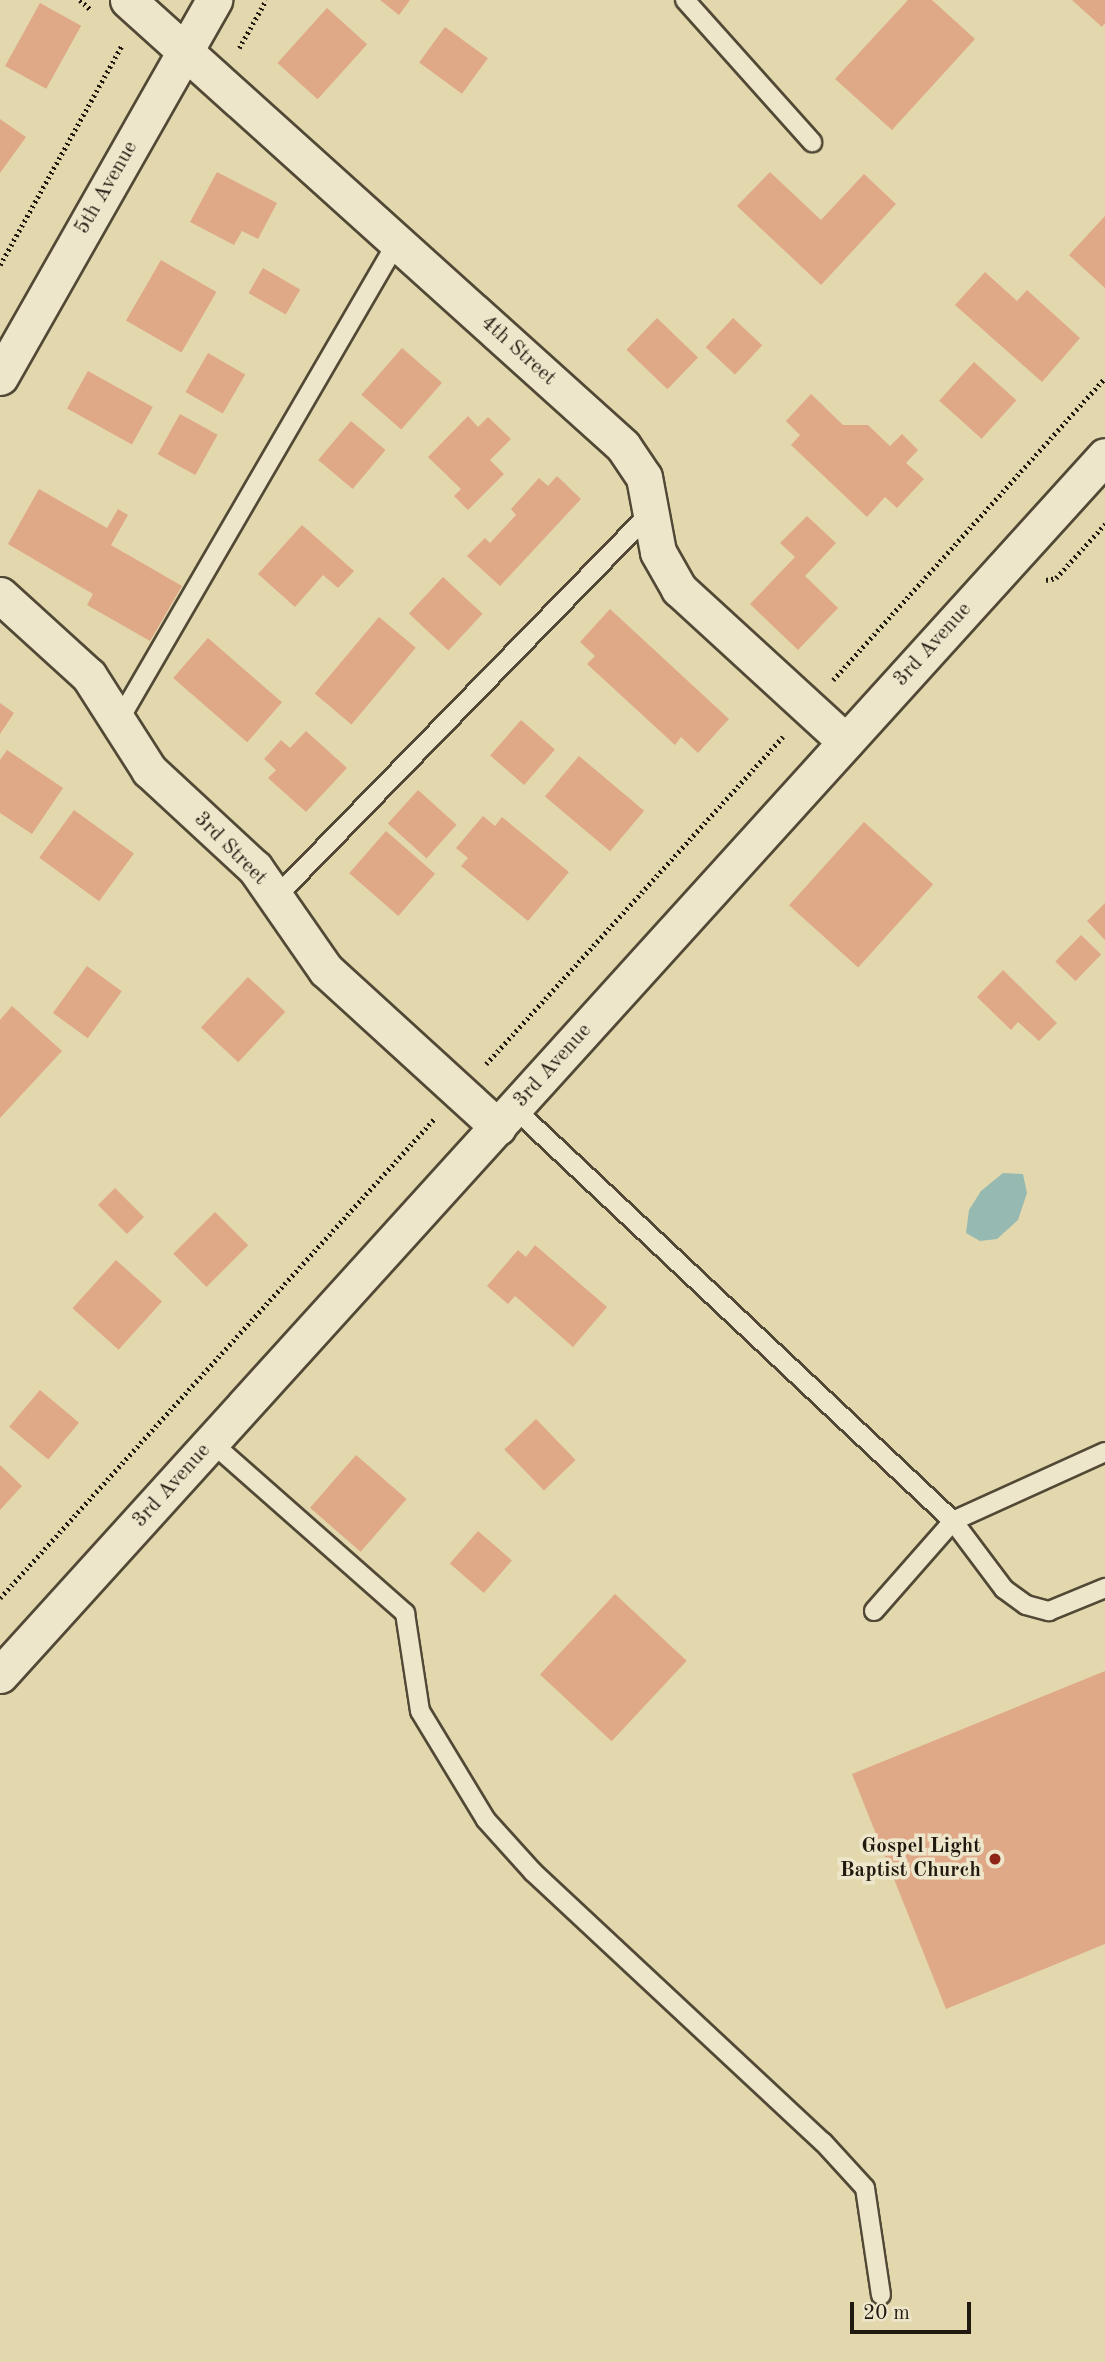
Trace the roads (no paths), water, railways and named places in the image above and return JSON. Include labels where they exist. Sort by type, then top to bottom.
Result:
[{"type":"street","name":"5th Avenue","points":[[0,377],[214,0]]},
{"type":"street","name":"4th Street","points":[[113,8],[185,51],[623,446],[644,477],[658,552],[679,589],[846,742]]},
{"type":"street","name":"3rd Avenue","points":[[0,1675],[1105,456]]},
{"type":"street","name":"3rd Street","points":[[0,595],[89,676],[149,770],[255,868],[326,970],[460,1092],[506,1118]]},
{"type":"lane","points":[[685,0],[812,142]]},
{"type":"lane","points":[[118,722],[397,242]]},
{"type":"lane","points":[[276,897],[652,511]]},
{"type":"lane","points":[[506,1118],[953,1521],[1004,1589],[1026,1605],[1049,1611],[1105,1588]]},
{"type":"lane","points":[[211,1442],[405,1613],[420,1711],[486,1821],[533,1872],[823,2142],[865,2188],[881,2295]]},
{"type":"lane","points":[[874,1611],[953,1521],[1105,1452]]},
{"type":"water","points":[[1003,1173],[1023,1174],[1027,1193],[1018,1220],[997,1239],[980,1241],[966,1233],[969,1210],[981,1191]]},
{"type":"place","name":"Gospel Light Baptist Church","points":[[995,1859]]}]
